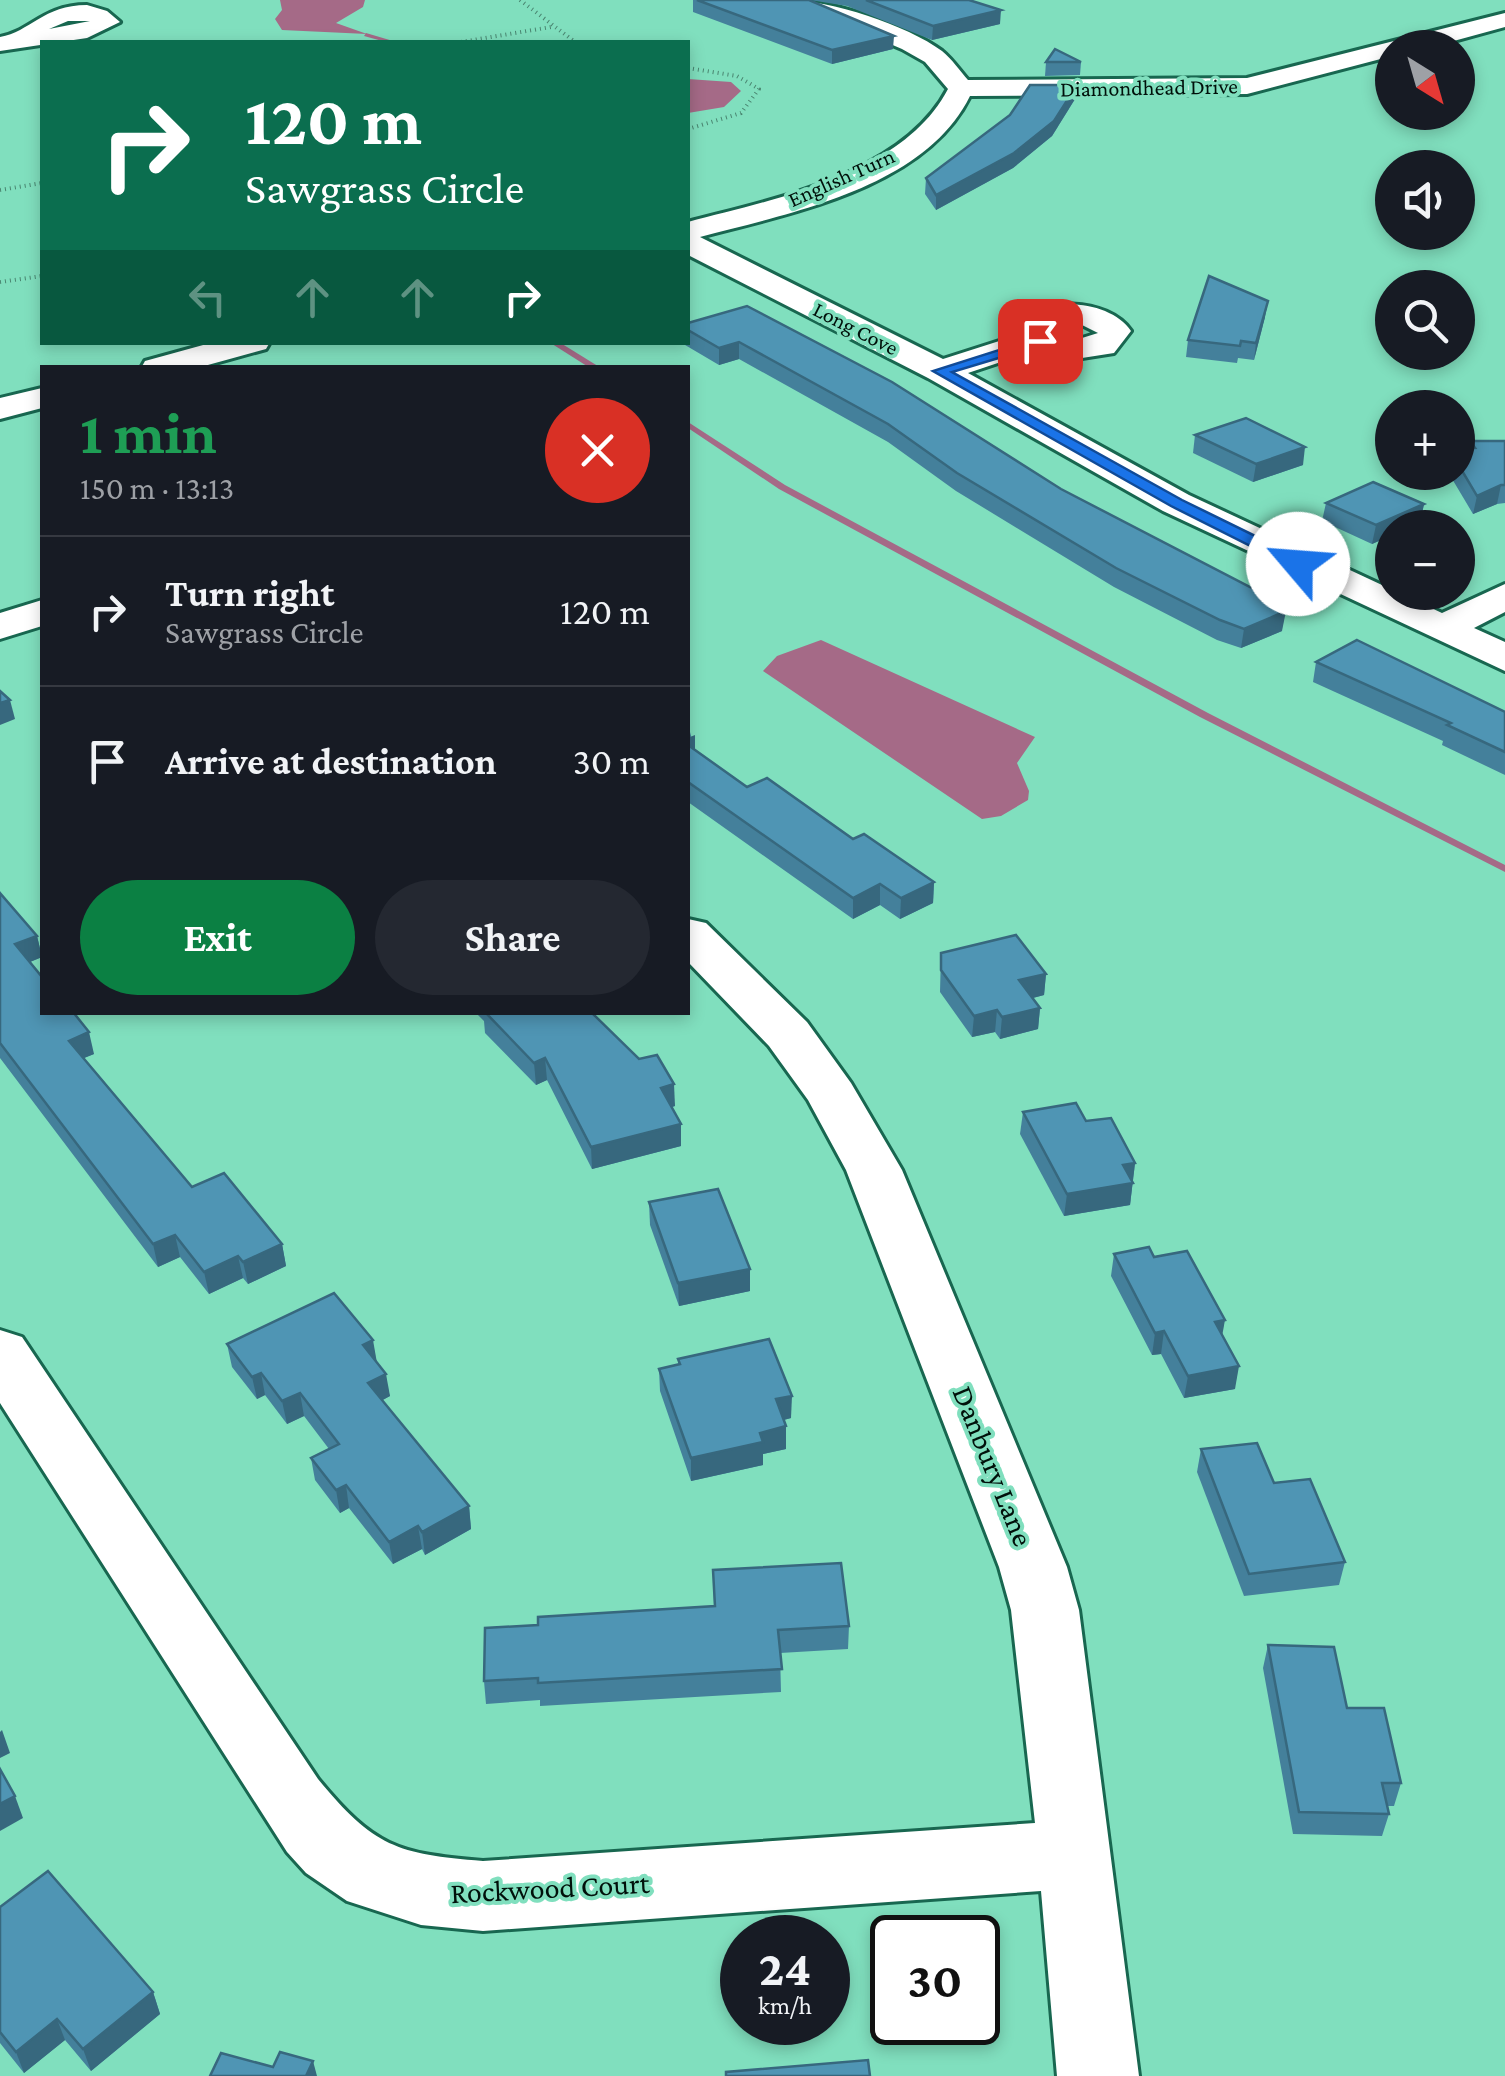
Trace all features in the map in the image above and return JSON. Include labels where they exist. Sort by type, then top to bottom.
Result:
[{"type":"street","points":[[799,0],[911,44],[934,57],[960,88]]},
{"type":"street","name":"Diamondhead Drive","points":[[1466,30],[1505,20]]},
{"type":"street","name":"Diamondhead Drive","points":[[960,88],[1246,86],[1375,53]]},
{"type":"street","name":"English Turn","points":[[690,229],[783,204],[890,158],[946,118],[957,102],[960,88]]},
{"type":"street","name":"Long Cove","points":[[690,244],[940,371],[1176,503],[1505,658]]},
{"type":"street","points":[[940,371],[1040,341]]},
{"type":"street","points":[[168,365],[243,345]]},
{"type":"street","points":[[19,404],[40,428]]},
{"type":"street","points":[[1441,629],[1505,596]]},
{"type":"street","points":[[0,626],[40,613]]},
{"type":"street","name":"Danbury Lane","points":[[690,936],[788,1034],[832,1095],[874,1170],[1033,1566],[1044,1610],[1076,1854],[1098,2076]]},
{"type":"street","name":"Rockwood Court","points":[[0,1353],[292,1802],[319,1838],[360,1872],[413,1892],[483,1896],[1076,1854]]},
{"type":"path","points":[[520,0],[572,40]]},
{"type":"path","points":[[471,40],[551,26]]},
{"type":"path","points":[[690,68],[737,76],[759,89],[747,109],[690,127]]},
{"type":"path","points":[[0,190],[40,183]]},
{"type":"path","points":[[0,282],[40,276]]},
{"type":"shaded area","points":[[280,0],[365,0],[363,7],[336,23],[367,34],[282,30],[275,19],[282,10]]},
{"type":"shaded area","points":[[690,79],[731,82],[741,91],[724,107],[690,113]]},
{"type":"shaded area","points":[[821,640],[1035,737],[1017,763],[1029,791],[1028,800],[1001,816],[982,819],[763,671],[777,656]]},
{"type":"building","points":[[697,0],[809,0],[894,36],[832,50]]},
{"type":"building","points":[[866,0],[969,0],[1001,10],[933,26]]},
{"type":"building","points":[[1055,49],[1081,62],[1046,62]]},
{"type":"building","points":[[1030,85],[1077,85],[1054,121],[1014,153],[936,195],[926,178],[1010,115]]},
{"type":"building","points":[[1209,276],[1268,301],[1256,343],[1241,341],[1240,346],[1188,340]]},
{"type":"building","points":[[747,306],[892,382],[1061,489],[1269,597],[1262,600],[1286,611],[1244,629],[1220,620],[1116,568],[957,473],[888,424],[739,342],[719,348],[690,331],[690,322]]},
{"type":"building","points":[[1246,418],[1305,447],[1256,464],[1195,435]]},
{"type":"building","points":[[1475,441],[1505,441],[1505,485],[1477,496],[1473,490]]},
{"type":"building","points":[[1373,482],[1375,490],[1392,490],[1424,504],[1410,510],[1375,510],[1375,525],[1326,503]]},
{"type":"building","points":[[1357,640],[1505,712],[1505,752],[1316,662]]},
{"type":"building","points":[[690,746],[747,787],[767,778],[853,839],[864,834],[934,882],[901,898],[880,884],[853,898],[690,783]]},
{"type":"building","points":[[0,893],[37,936],[15,944],[40,975],[40,1015],[75,1015],[89,1032],[69,1041],[192,1187],[224,1173],[282,1244],[243,1262],[238,1256],[204,1272],[175,1235],[153,1244],[0,1043]]},
{"type":"building","points":[[1016,935],[1046,974],[1019,980],[1040,1008],[1002,1017],[997,1010],[974,1016],[941,970],[941,953]]},
{"type":"building","points":[[488,1015],[594,1015],[639,1059],[657,1055],[674,1084],[661,1088],[681,1124],[591,1147],[545,1058],[534,1063]]},
{"type":"building","points":[[1076,1103],[1086,1121],[1111,1118],[1135,1163],[1123,1165],[1133,1183],[1067,1194],[1023,1112]]},
{"type":"building","points":[[718,1189],[750,1269],[678,1283],[649,1202]]},
{"type":"building","points":[[1149,1247],[1154,1257],[1187,1251],[1225,1320],[1215,1322],[1239,1366],[1188,1376],[1164,1331],[1155,1333],[1114,1254]]},
{"type":"building","points":[[334,1293],[373,1340],[363,1345],[386,1374],[368,1383],[469,1506],[422,1532],[418,1526],[389,1542],[346,1485],[336,1490],[311,1458],[339,1444],[300,1393],[282,1401],[261,1373],[252,1377],[227,1344]]},
{"type":"building","points":[[769,1339],[792,1396],[776,1399],[786,1426],[760,1433],[763,1442],[691,1458],[659,1369],[680,1364],[678,1359]]},
{"type":"building","points":[[1257,1443],[1274,1483],[1310,1479],[1345,1562],[1249,1574],[1201,1449]]},
{"type":"building","points":[[841,1563],[849,1626],[778,1630],[782,1669],[538,1683],[538,1678],[484,1681],[485,1628],[538,1625],[538,1617],[715,1606],[713,1570]]},
{"type":"building","points":[[1268,1645],[1334,1647],[1347,1708],[1384,1708],[1401,1783],[1382,1783],[1389,1814],[1299,1812]]},
{"type":"building","points":[[0,1769],[15,1796],[0,1804]]},
{"type":"building","points":[[48,1871],[153,1992],[83,2049],[57,2019],[16,2052],[0,2032],[0,1907]]},
{"type":"building","points":[[280,2052],[313,2061],[306,2076],[210,2076],[221,2053],[273,2067]]},
{"type":"building","points":[[868,2060],[870,2076],[726,2076],[726,2072]]},
{"type":"waterway","points":[[366,35],[384,40]]},
{"type":"waterway","points":[[558,345],[592,365]]},
{"type":"waterway","points":[[690,426],[782,487],[1204,715],[1505,869]]},
{"type":"route","points":[[1040,341],[940,371],[1176,503],[1298,564]]}]
